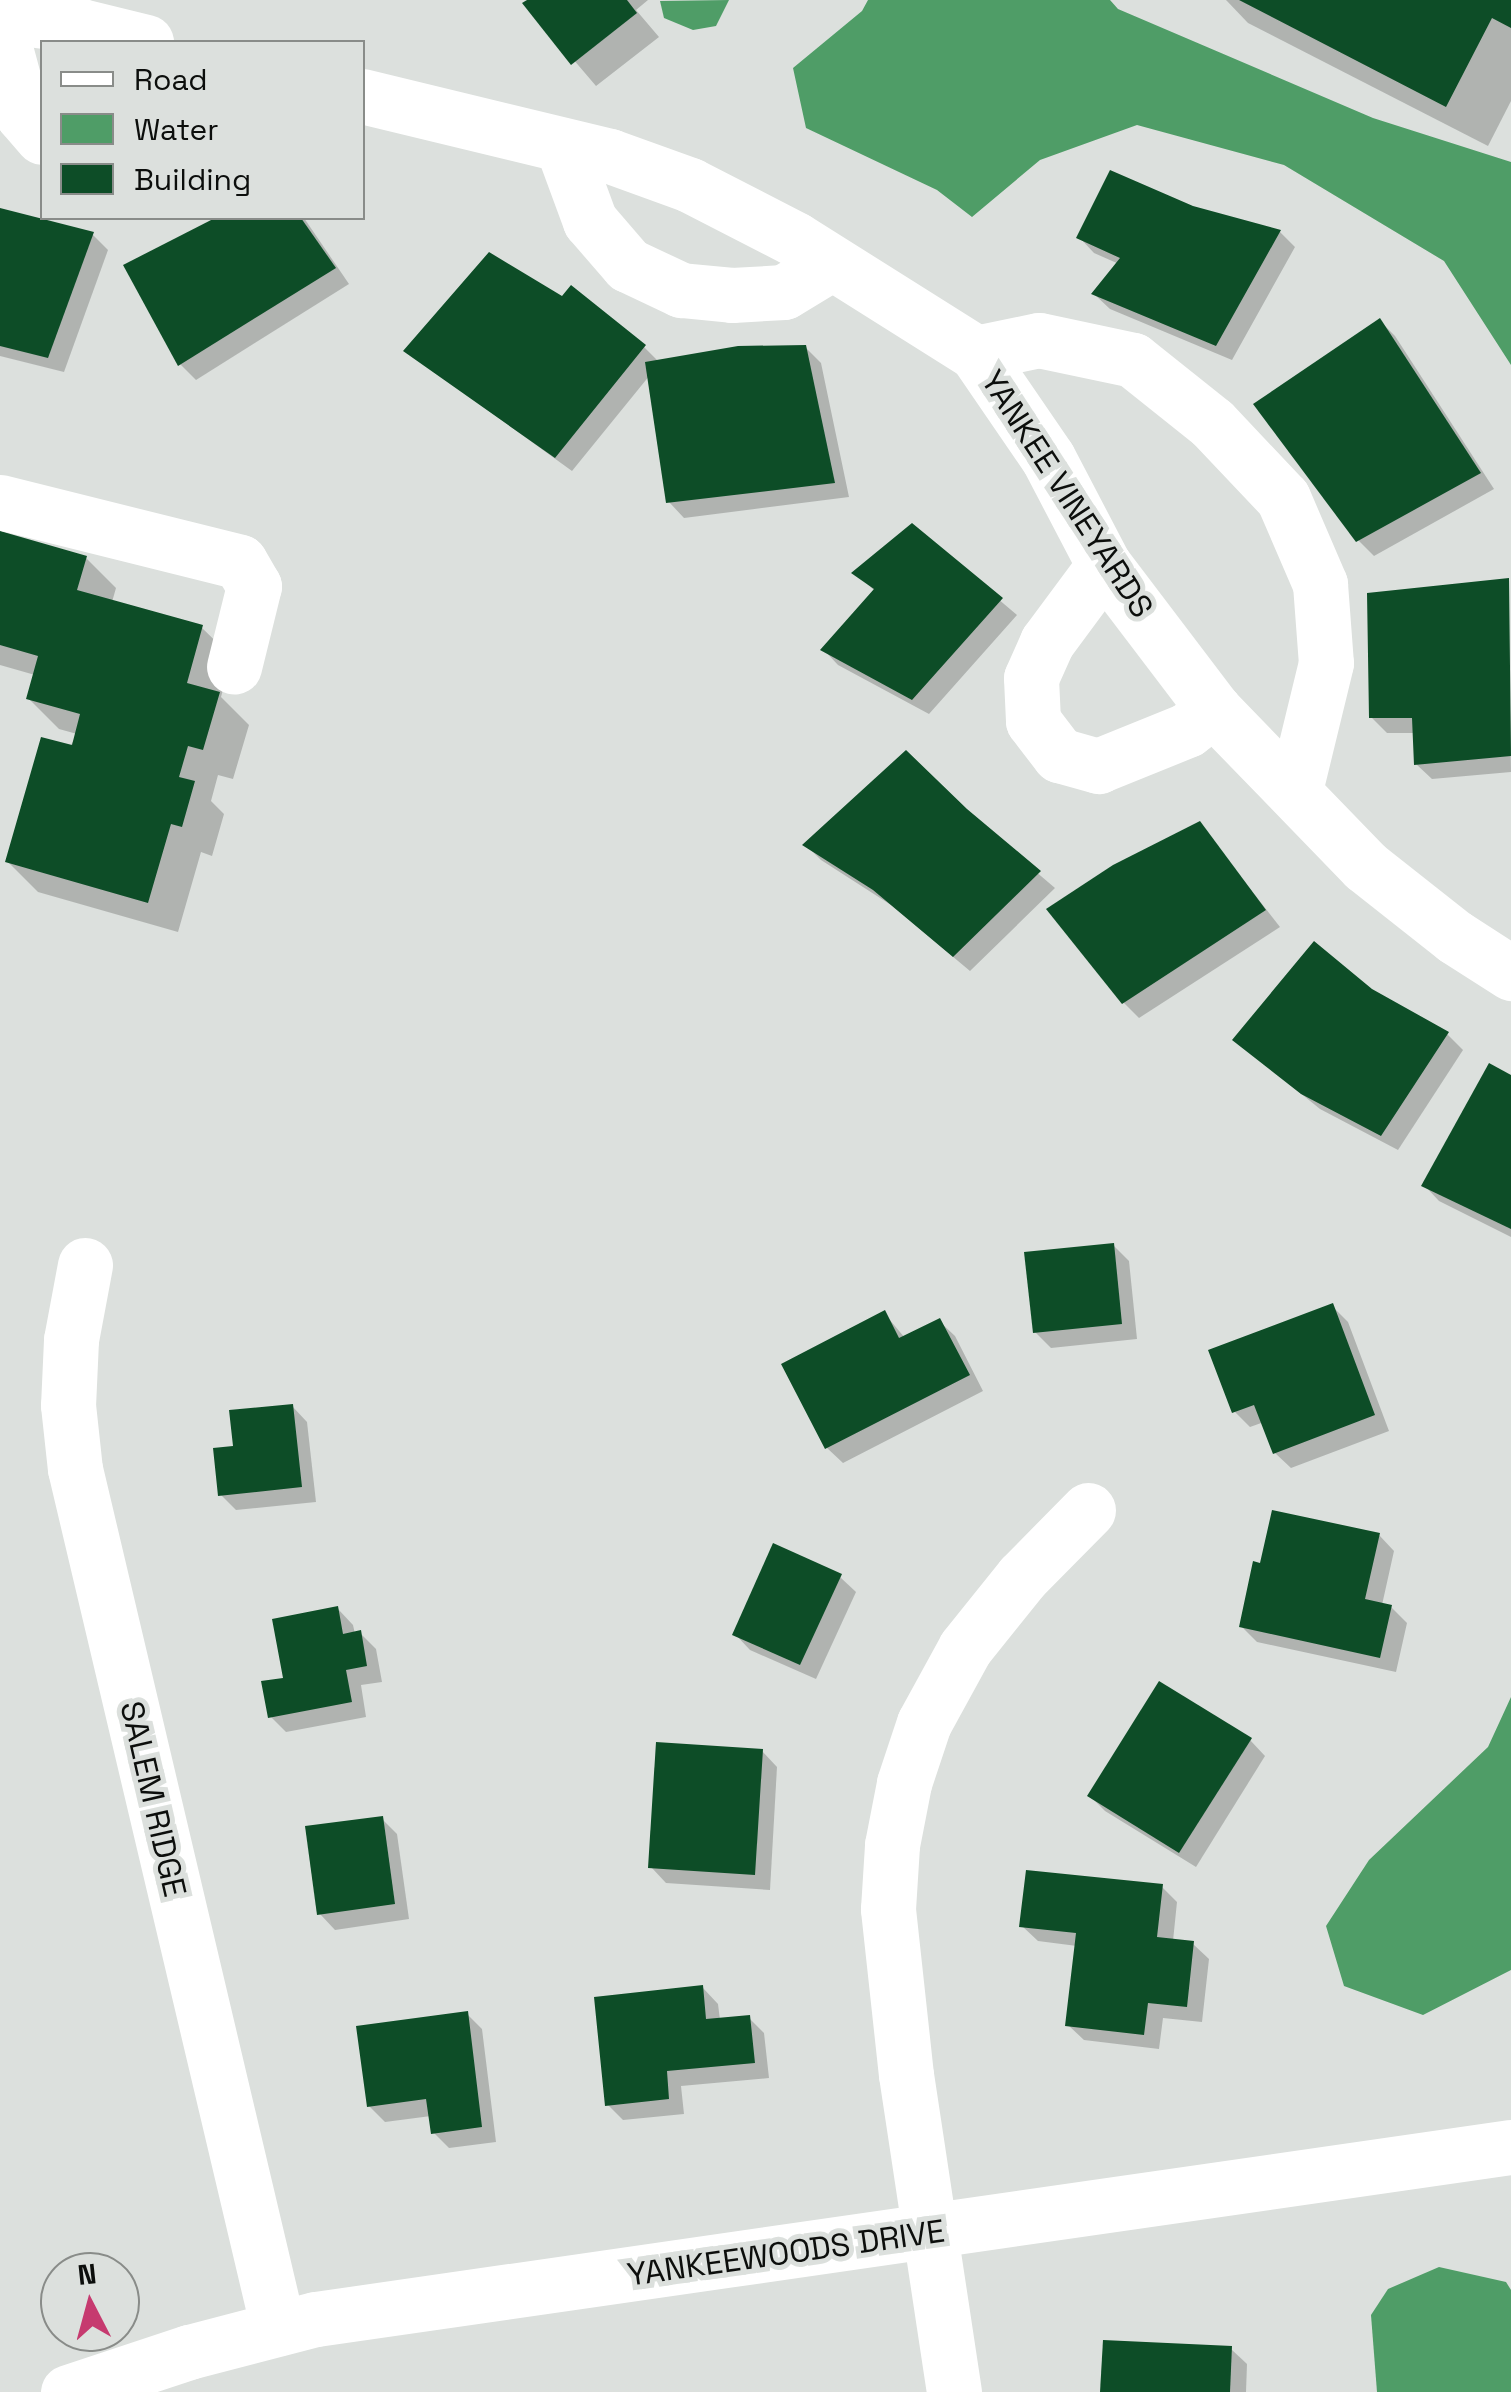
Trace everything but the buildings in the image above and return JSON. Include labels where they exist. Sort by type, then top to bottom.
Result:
[{"type":"street","points":[[0,16],[117,21]]},
{"type":"street","points":[[0,29],[23,115],[40,134]]},
{"type":"street","name":"YANKEE VINEYARDS","points":[[365,97],[562,145],[690,185],[795,239],[976,352],[1048,458],[1104,565],[1214,710],[1364,866],[1455,937],[1511,973]]},
{"type":"street","points":[[562,145],[590,221],[628,265],[681,290],[732,295],[784,292],[830,264]]},
{"type":"street","points":[[976,352],[1039,340],[1133,360],[1212,423],[1284,498],[1320,584],[1326,663],[1295,790]]},
{"type":"street","points":[[0,502],[240,562],[254,586],[234,667]]},
{"type":"street","points":[[1104,565],[1039,660],[1031,678],[1033,721],[1058,754],[1098,766],[1188,730],[1214,710]]},
{"type":"street","name":"SALEM RIDGE","points":[[84,1265],[71,1340],[68,1404],[74,1469],[278,2328]]},
{"type":"street","points":[[954,2392],[906,2074],[888,1909],[892,1845],[904,1783],[924,1723],[964,1648],[1022,1576],[1088,1510]]},
{"type":"street","name":"YANKEEWOODS DRIVE","points":[[68,2392],[278,2328],[1511,2147]]},
{"type":"water","points":[[729,0],[716,26],[693,30],[664,18],[660,1]]},
{"type":"water","points":[[868,0],[1110,0],[1118,9],[1373,118],[1511,162],[1511,365],[1444,261],[1284,165],[1137,125],[1040,160],[972,217],[937,190],[806,128],[793,68],[862,11]]},
{"type":"water","points":[[1511,1697],[1511,1970],[1423,2015],[1344,1986],[1326,1926],[1369,1860],[1488,1747]]},
{"type":"water","points":[[1439,2267],[1506,2282],[1511,2290],[1511,2392],[1377,2392],[1371,2315],[1388,2289]]}]
